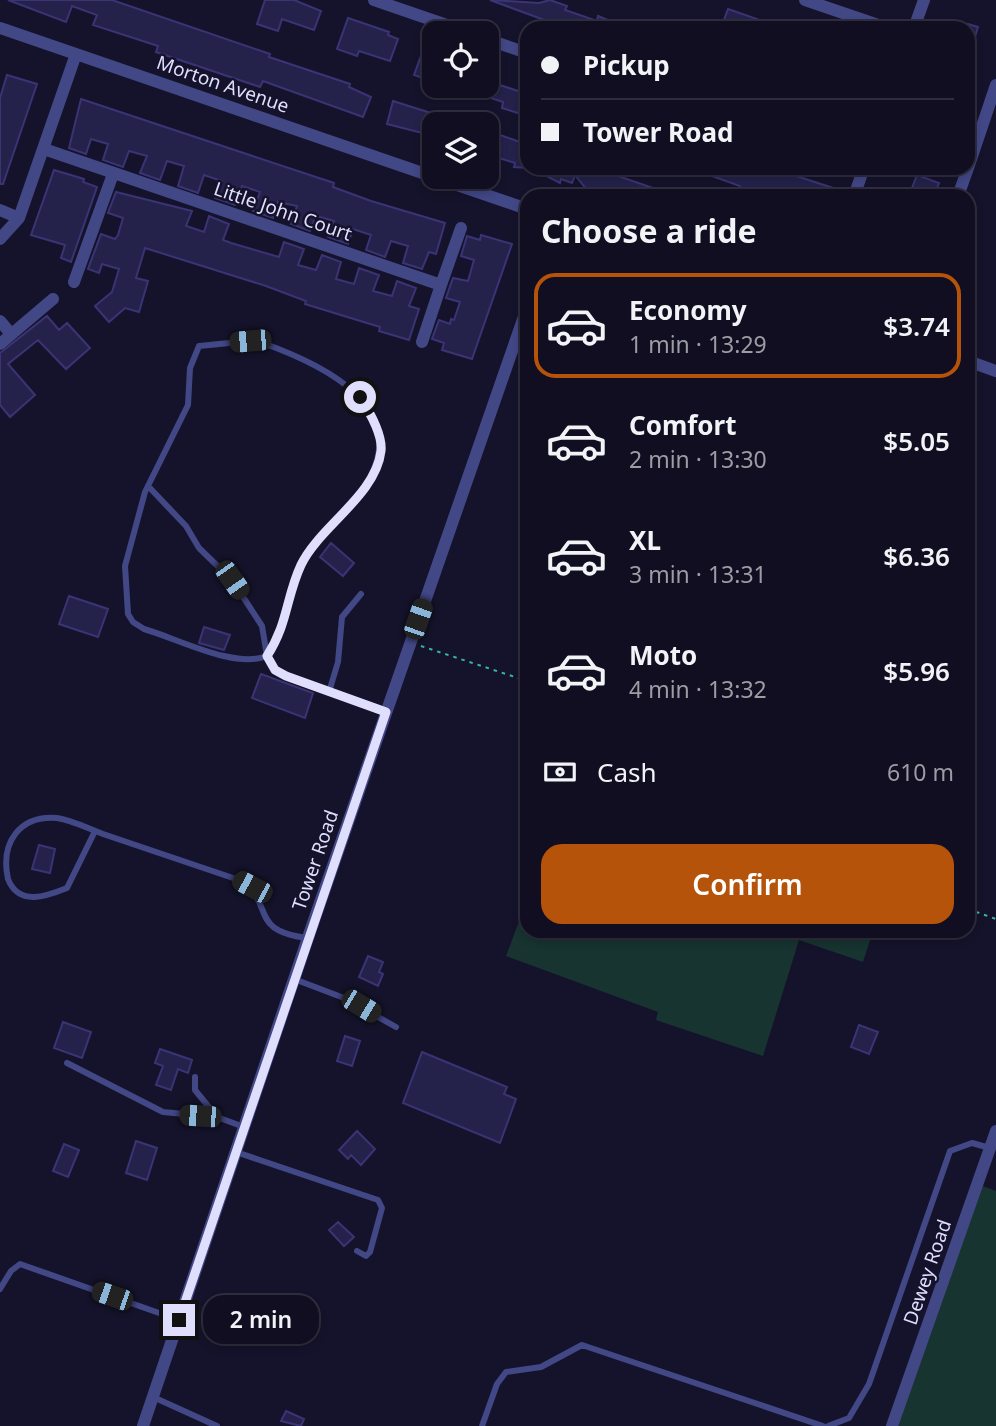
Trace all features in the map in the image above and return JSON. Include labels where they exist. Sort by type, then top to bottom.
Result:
[{"type":"street","points":[[374,0],[435,21]]},
{"type":"street","points":[[805,0],[866,21]]},
{"type":"street","points":[[916,21],[924,0]]},
{"type":"street","name":"Morton Avenue","points":[[0,28],[422,173]]},
{"type":"street","points":[[499,43],[520,51]]},
{"type":"street","points":[[0,239],[19,218],[76,54]]},
{"type":"street","points":[[975,147],[996,85]]},
{"type":"street","name":"Little John Court","points":[[44,149],[441,285]]},
{"type":"street","points":[[74,282],[113,174]]},
{"type":"street","name":"Morton Avenue","points":[[469,189],[520,207]]},
{"type":"street","points":[[0,211],[19,218]]},
{"type":"street","points":[[422,342],[461,229]]},
{"type":"street","points":[[0,344],[53,299]]},
{"type":"street","points":[[0,321],[11,334]]},
{"type":"street","name":"Tower Road","points":[[143,1426],[308,938],[520,328]]},
{"type":"street","points":[[975,364],[996,371]]},
{"type":"street","name":"Dewey Road","points":[[892,1426],[996,1131]]},
{"type":"lane","points":[[260,342],[333,375],[360,397],[381,443],[379,460],[360,494],[304,559],[294,582],[281,635],[267,656],[247,661],[144,629],[133,622],[125,592],[125,566],[148,486],[188,405],[190,368],[199,346],[260,342]]},
{"type":"lane","points":[[148,486],[186,526],[199,548],[232,580],[262,626],[267,656],[275,670],[386,712]]},
{"type":"lane","points":[[329,692],[338,662],[342,617],[361,594]]},
{"type":"lane","points":[[95,831],[67,888],[40,899],[23,897],[9,883],[4,864],[5,849],[18,828],[30,820],[61,818],[236,879],[252,887],[268,925],[276,932],[308,938]]},
{"type":"lane","points":[[294,979],[361,1006],[397,1027]]},
{"type":"lane","points":[[67,1063],[163,1112],[217,1117],[244,1127]]},
{"type":"lane","points":[[195,1077],[195,1090],[217,1117]]},
{"type":"lane","points":[[482,1426],[497,1384],[506,1373],[541,1367],[582,1345],[825,1426],[849,1418],[869,1384],[950,1151],[972,1143],[990,1147]]},
{"type":"lane","points":[[236,1152],[378,1200],[382,1208],[370,1252],[366,1256],[358,1251]]},
{"type":"lane","points":[[0,1289],[11,1271],[20,1264],[179,1320]]},
{"type":"lane","points":[[153,1397],[217,1426]]},
{"type":"path","points":[[410,642],[520,679]]},
{"type":"path","points":[[975,912],[996,919]]},
{"type":"green space","points":[[520,919],[520,938],[871,938],[863,962],[799,940],[763,1056],[656,1020],[658,1012],[506,956]]},
{"type":"green space","points":[[977,1184],[996,1191],[996,1426],[890,1426]]},
{"type":"building","points":[[8,0],[112,0],[270,54],[269,57],[350,84],[349,87],[371,97],[363,117],[263,81],[260,87],[156,52],[158,46],[93,25],[97,15],[72,6],[66,22]]},
{"type":"building","points":[[265,0],[294,0],[321,11],[314,30],[282,19],[278,31],[257,24]]},
{"type":"building","points":[[490,0],[539,3],[550,0],[567,6],[565,10],[597,21],[547,21]]},
{"type":"building","points":[[728,9],[763,21],[724,21]]},
{"type":"building","points":[[598,16],[610,21],[597,21]]},
{"type":"building","points":[[348,18],[389,32],[388,35],[398,39],[390,61],[359,51],[357,56],[337,49]]},
{"type":"building","points":[[422,53],[422,78],[414,75]]},
{"type":"building","points":[[7,75],[37,84],[3,184],[0,184],[0,98]]},
{"type":"building","points":[[499,85],[520,92],[520,114],[502,108],[503,102],[491,98],[499,98]]},
{"type":"building","points":[[81,99],[334,183],[333,187],[371,201],[445,223],[436,254],[429,252],[422,269],[403,263],[408,246],[391,241],[385,257],[366,250],[371,235],[353,229],[348,244],[328,237],[334,221],[316,216],[310,231],[291,224],[297,206],[278,202],[273,218],[253,211],[260,192],[242,186],[235,205],[215,198],[222,181],[204,175],[198,193],[178,186],[184,166],[167,161],[160,180],[140,173],[147,156],[129,151],[123,167],[103,160],[108,144],[91,139],[86,154],[69,148]]},
{"type":"building","points":[[393,101],[428,112],[422,112],[422,133],[387,124]]},
{"type":"building","points":[[499,135],[520,142],[520,167],[514,167],[515,163],[499,158]]},
{"type":"building","points":[[54,170],[84,179],[83,182],[97,187],[71,262],[61,258],[65,245],[31,235]]},
{"type":"building","points":[[545,175],[575,175],[572,183],[561,179],[560,183]]},
{"type":"building","points":[[575,175],[615,175],[656,189],[597,189],[586,189]]},
{"type":"building","points":[[709,175],[793,175],[833,188],[739,189],[740,186]]},
{"type":"building","points":[[917,175],[939,183],[937,189],[912,189]]},
{"type":"building","points":[[116,192],[192,211],[186,226],[204,232],[209,216],[229,224],[223,240],[231,243],[279,257],[284,242],[304,249],[298,265],[316,270],[322,255],[341,262],[336,279],[354,284],[359,268],[379,275],[373,291],[392,296],[397,281],[416,288],[409,306],[419,309],[409,340],[379,331],[380,327],[305,304],[306,301],[266,286],[145,248],[136,278],[148,281],[139,312],[125,308],[109,322],[95,306],[112,292],[119,269],[102,264],[99,273],[88,269],[101,234],[115,239],[118,235],[123,218],[108,213]]},
{"type":"building","points":[[481,235],[512,244],[472,359],[442,350],[444,343],[432,339],[439,320],[450,324],[451,319],[454,320],[460,302],[446,298],[453,278],[468,281],[474,260],[461,256],[467,236],[480,240]]},
{"type":"building","points":[[47,316],[59,330],[67,323],[90,348],[66,369],[38,340],[8,364],[35,395],[10,417],[0,405],[0,353]]},
{"type":"building","points":[[331,543],[354,563],[343,576],[320,557]]},
{"type":"building","points":[[69,596],[108,609],[98,637],[59,624]]},
{"type":"building","points":[[204,627],[230,635],[224,650],[199,643]]},
{"type":"building","points":[[261,674],[313,693],[305,718],[252,698]]},
{"type":"building","points":[[39,845],[55,849],[50,873],[32,869]]},
{"type":"building","points":[[368,956],[383,962],[379,972],[383,974],[378,986],[359,977]]},
{"type":"building","points":[[63,1022],[91,1032],[82,1058],[54,1048]]},
{"type":"building","points":[[859,1025],[878,1032],[869,1054],[851,1047]]},
{"type":"building","points":[[345,1036],[360,1041],[352,1066],[337,1061]]},
{"type":"building","points":[[160,1049],[192,1060],[188,1073],[178,1069],[171,1090],[156,1085],[163,1066],[155,1063]]},
{"type":"building","points":[[422,1052],[507,1087],[504,1094],[516,1099],[500,1143],[403,1103]]},
{"type":"building","points":[[357,1131],[375,1149],[361,1165],[351,1155],[348,1159],[339,1150]]},
{"type":"building","points":[[136,1141],[157,1148],[147,1180],[126,1173]]},
{"type":"building","points":[[64,1144],[79,1150],[68,1177],[53,1171]]},
{"type":"building","points":[[338,1222],[354,1237],[344,1246],[329,1230]]},
{"type":"building","points":[[286,1411],[304,1419],[301,1426],[281,1421]]},
{"type":"route","points":[[179,1320],[386,712],[286,676],[275,670],[267,656],[281,635],[294,582],[304,559],[360,494],[379,460],[381,443],[375,424],[360,397]]}]
